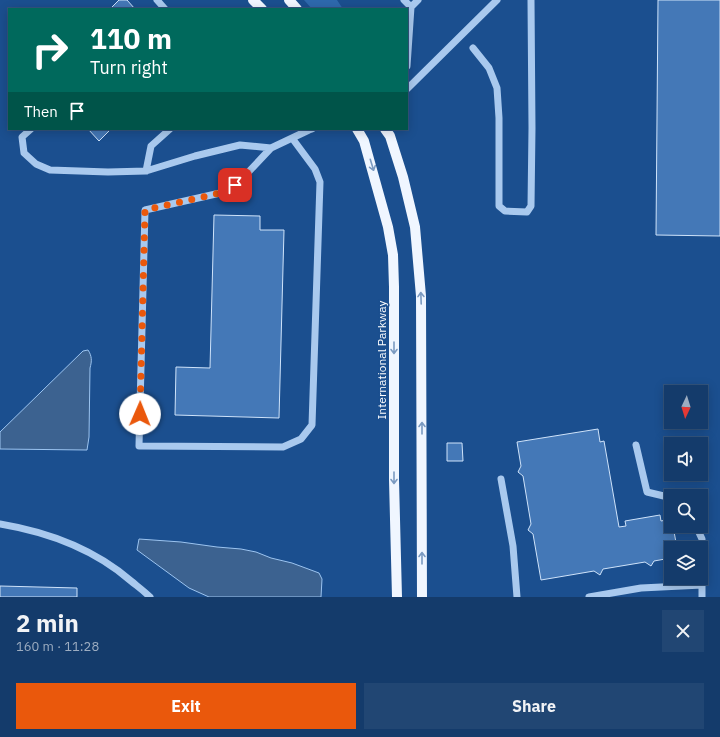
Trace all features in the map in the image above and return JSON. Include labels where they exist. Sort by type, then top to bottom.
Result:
[{"type":"main road","points":[[253,0],[261,8]]},
{"type":"main road","points":[[289,0],[296,8]]},
{"type":"main road","name":"International Parkway","points":[[358,130],[364,141],[373,170],[388,227],[393,255],[394,480],[397,597]]},
{"type":"main road","points":[[386,130],[390,136],[403,178],[415,227],[421,296],[422,597]]},
{"type":"street","points":[[156,0],[164,8]]},
{"type":"street","points":[[404,0],[411,7]]},
{"type":"street","points":[[408,51],[411,7],[418,0]]},
{"type":"street","points":[[408,88],[497,0]]},
{"type":"street","points":[[473,48],[489,68],[497,88],[499,118],[499,206],[505,211],[527,212],[531,206],[531,0]]},
{"type":"street","points":[[30,130],[22,137],[24,153],[36,164],[50,170],[108,172],[146,171],[195,156],[240,145],[271,148]]},
{"type":"street","points":[[146,171],[151,146],[169,130]]},
{"type":"street","points":[[292,138],[315,169],[320,182],[312,426],[301,439],[283,447],[139,446],[145,210],[229,191],[271,148],[292,138],[310,130]]},
{"type":"street","points":[[636,445],[647,492],[664,496]]},
{"type":"street","points":[[501,479],[513,546],[517,597]]},
{"type":"street","points":[[0,524],[49,535],[80,547],[122,573],[150,597]]},
{"type":"street","points":[[589,597],[641,588],[702,585],[702,597]]},
{"type":"shaded area","points":[[304,0],[337,0],[342,8],[311,8]]},
{"type":"shaded area","points":[[88,350],[91,361],[89,437],[87,450],[0,449],[0,432],[83,351]]},
{"type":"shaded area","points":[[139,539],[241,549],[292,563],[319,573],[322,579],[321,597],[209,597],[189,588],[137,550]]},
{"type":"building","points":[[119,0],[127,0],[134,8],[111,8]]},
{"type":"building","points":[[658,0],[720,0],[720,236],[656,235]]},
{"type":"building","points":[[89,130],[110,130],[99,141]]},
{"type":"building","points":[[214,215],[260,216],[260,230],[284,230],[279,418],[175,415],[176,367],[210,368]]},
{"type":"building","points":[[598,429],[600,442],[604,441],[619,527],[626,526],[625,521],[660,515],[661,521],[664,520],[664,533],[674,533],[676,541],[664,541],[664,559],[654,561],[651,566],[645,562],[603,569],[600,575],[594,571],[541,580],[533,534],[528,530],[531,524],[523,476],[518,472],[521,466],[517,442]]},
{"type":"building","points":[[447,443],[462,443],[463,461],[447,461]]},
{"type":"building","points":[[0,586],[77,588],[77,597],[0,597]]},
{"type":"route","points":[[140,414],[145,210],[229,191],[235,185]]}]
